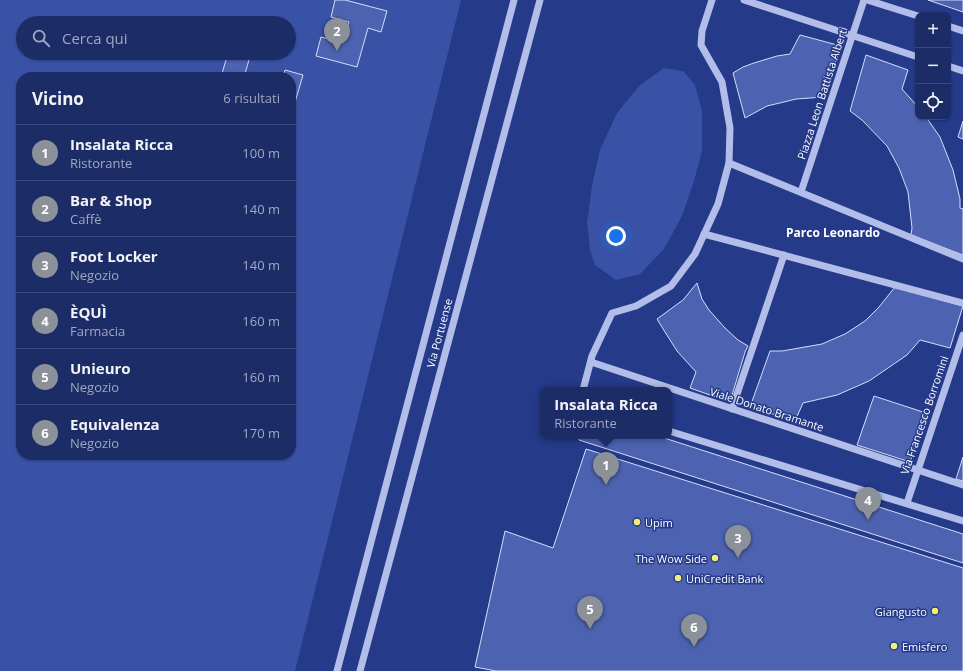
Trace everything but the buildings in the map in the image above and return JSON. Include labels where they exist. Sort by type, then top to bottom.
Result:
[{"type":"street","name":"Via Portuense","points":[[337,671],[514,0]]},
{"type":"street","name":"Via Portuense","points":[[360,671],[540,0]]},
{"type":"street","points":[[584,387],[592,356],[612,313],[636,306],[671,286],[695,254],[718,204],[729,163],[730,128],[722,82],[701,45],[702,31],[712,0]]},
{"type":"street","points":[[744,0],[915,56]]},
{"type":"street","name":"Piazza Leon Battista Alberti","points":[[800,192],[864,0]]},
{"type":"street","points":[[867,0],[915,15]]},
{"type":"street","points":[[951,27],[963,31]]},
{"type":"street","points":[[951,67],[963,71]]},
{"type":"street","points":[[729,163],[963,259]]},
{"type":"street","points":[[704,234],[963,303]]},
{"type":"street","points":[[732,409],[784,255]]},
{"type":"street","name":"Via Francesco Borromini","points":[[907,503],[963,335]]},
{"type":"street","name":"Viale Donato Bramante","points":[[591,362],[666,387]]},
{"type":"street","name":"Viale Donato Bramante","points":[[672,389],[963,485]]},
{"type":"street","points":[[672,431],[963,521]]},
{"type":"shaded area","points":[[0,0],[461,0],[295,671],[0,671]]},
{"type":"shaded area","points":[[664,68],[683,71],[695,85],[702,111],[702,151],[682,216],[664,249],[640,274],[616,280],[595,265],[590,250],[587,223],[592,186],[600,150],[617,113],[640,85]]},
{"type":"place","name":"Bar & Shop","points":[[337,51]]},
{"type":"place","name":"Insalata Ricca","points":[[606,485]]},
{"type":"place","name":"ÈQUÌ","points":[[868,520]]},
{"type":"place","name":"Upim","points":[[637,522]]},
{"type":"place","name":"The Wow Side","points":[[715,558]]},
{"type":"place","name":"Foot Locker","points":[[738,558]]},
{"type":"place","name":"UniCredit Bank","points":[[678,578]]},
{"type":"place","name":"Giangusto","points":[[935,611]]},
{"type":"place","name":"Unieuro","points":[[590,629]]},
{"type":"place","name":"Emisfero","points":[[894,646]]},
{"type":"place","name":"Equivalenza","points":[[694,647]]},
{"type":"district","name":"Parco Leonardo","points":[[833,232]]}]
